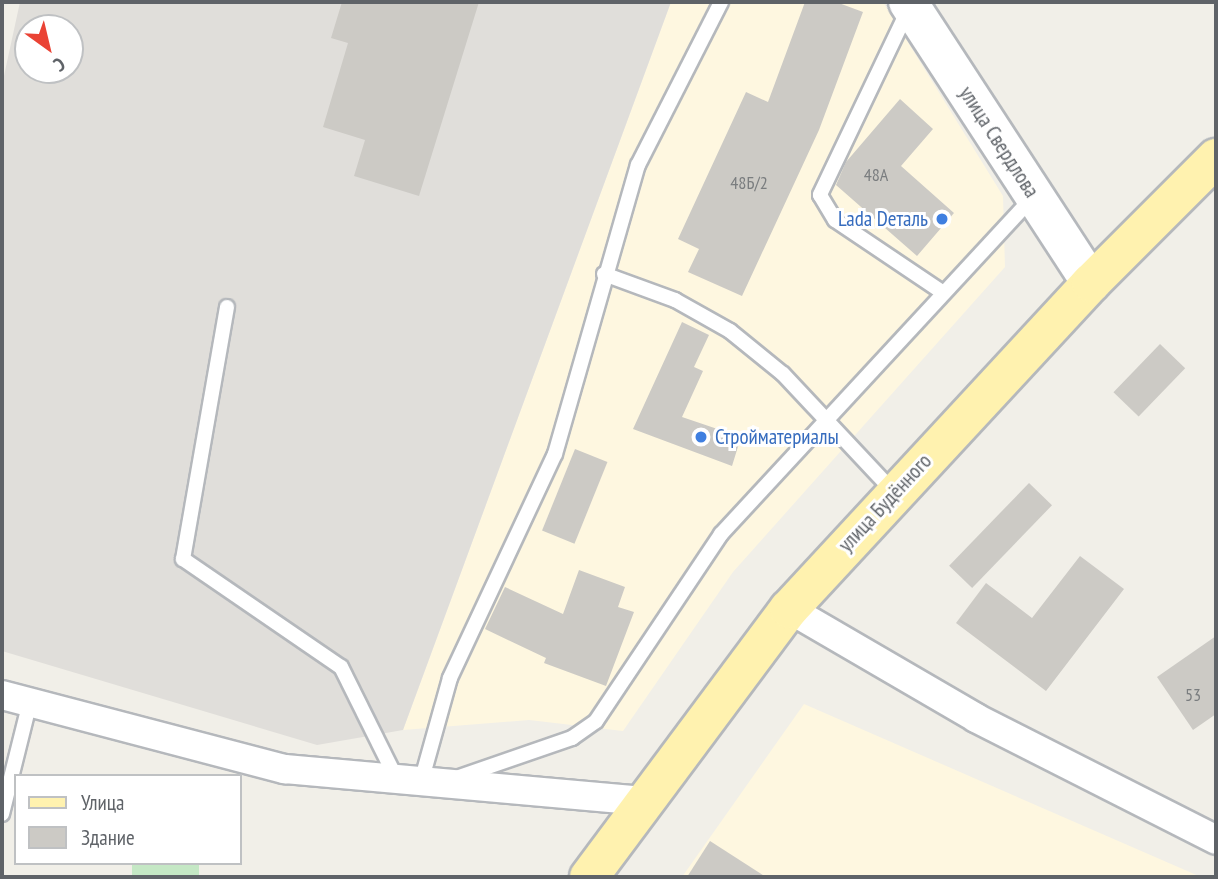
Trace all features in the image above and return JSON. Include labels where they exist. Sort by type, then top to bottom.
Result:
[{"type":"main road","name":"улица Будённого","points":[[589,877],[789,610],[894,492],[1091,283],[1216,158]]},
{"type":"street","name":"улица Свердлова","points":[[909,3],[1091,283]]},
{"type":"street","points":[[789,610],[976,718],[1216,840]]},
{"type":"street","points":[[2,695],[208,754],[420,782],[644,801]]},
{"type":"lane","points":[[420,782],[440,704],[558,445],[604,274],[638,164],[721,2]]},
{"type":"lane","points":[[909,3],[820,195],[835,220],[942,292]]},
{"type":"lane","points":[[420,782],[590,728],[702,558],[825,418],[1034,196]]},
{"type":"lane","points":[[604,274],[675,300],[730,331],[825,418],[894,492]]},
{"type":"lane","points":[[227,307],[184,559],[341,667],[420,782]]},
{"type":"lane","points":[[2,814],[30,702]]},
{"type":"shaded area","points":[[20,2],[671,2],[403,730],[317,745],[2,651],[2,85],[14,30],[14,84],[84,84],[84,14],[17,14]]},
{"type":"shaded area","points":[[671,2],[883,2],[1003,196],[1005,267],[733,572],[623,731],[529,720],[403,730]]},
{"type":"shaded area","points":[[804,704],[1201,877],[682,877]]},
{"type":"green space","points":[[132,865],[199,865],[199,877],[132,877]]},
{"type":"building","points":[[342,2],[479,2],[419,196],[354,176],[365,140],[323,127],[348,43],[331,38]]},
{"type":"building","points":[[805,2],[836,2],[863,12],[819,130],[742,296],[688,272],[699,249],[678,239],[746,92],[768,102]]},
{"type":"building","points":[[900,99],[933,129],[901,166],[954,213],[917,256],[836,185],[846,162]]},
{"type":"building","points":[[682,322],[709,335],[694,367],[703,371],[682,417],[741,437],[732,466],[633,429]]},
{"type":"building","points":[[1160,344],[1185,368],[1139,417],[1113,392]]},
{"type":"building","points":[[575,449],[607,462],[574,544],[542,531]]},
{"type":"building","points":[[1029,483],[1052,505],[972,588],[949,566]]},
{"type":"building","points":[[1080,556],[1124,589],[1046,691],[956,623],[986,583],[1032,618]]},
{"type":"building","points":[[579,570],[625,587],[618,607],[634,612],[606,686],[544,663],[546,658],[485,629],[505,587],[563,614]]},
{"type":"building","points":[[1216,636],[1216,714],[1193,730],[1157,677]]},
{"type":"building","points":[[710,841],[766,877],[687,877]]},
{"type":"place","name":"Lada Dеталь","points":[[942,219]]},
{"type":"place","name":"Стройматериалы","points":[[701,437]]}]
